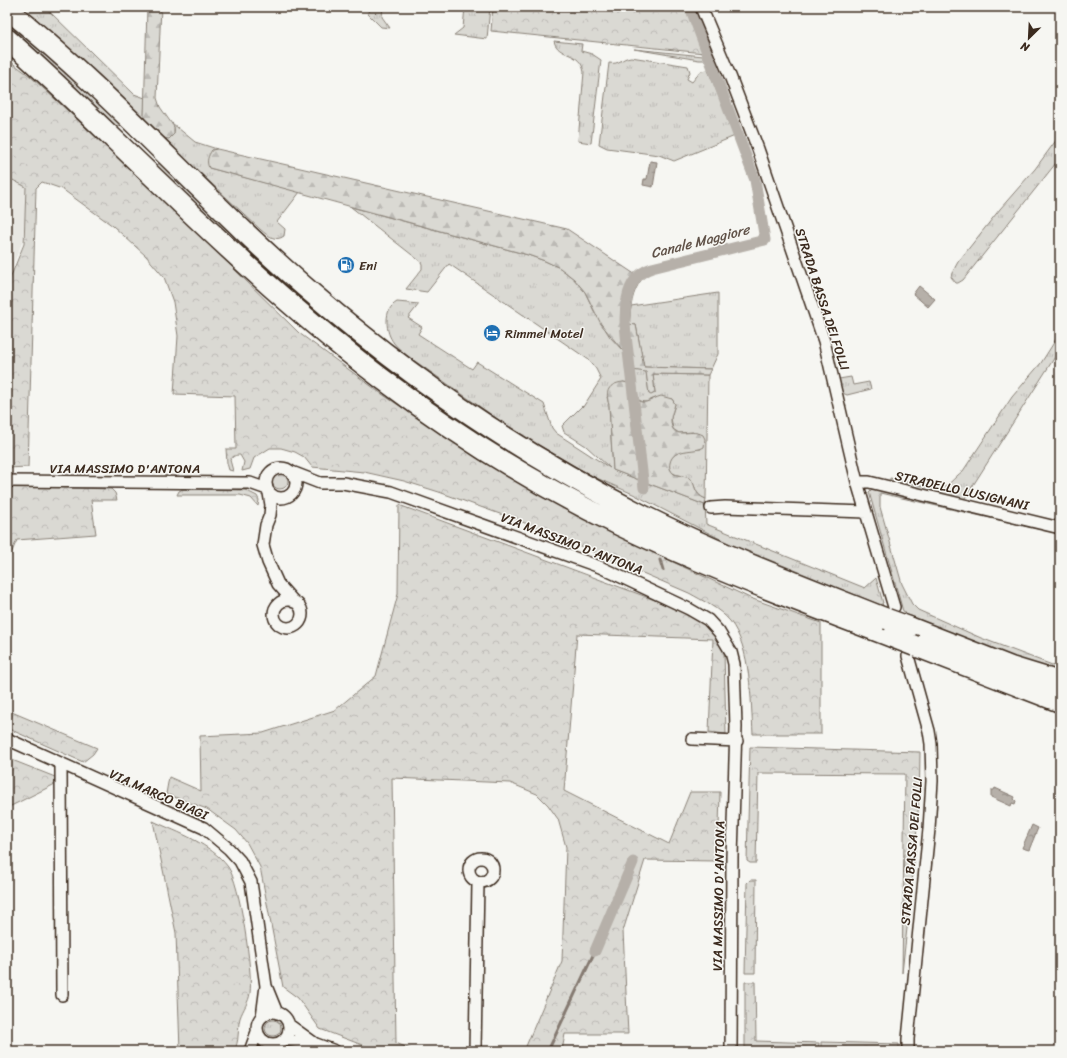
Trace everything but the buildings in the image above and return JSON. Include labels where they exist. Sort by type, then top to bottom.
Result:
[{"type":"highway","points":[[7,9],[82,74],[262,249],[295,279],[362,335],[442,395],[538,458],[642,515],[1060,703]]},
{"type":"highway","points":[[9,41],[53,81],[193,216],[276,292],[364,365],[457,432],[548,488],[636,533],[724,572],[901,632],[1060,682]]},
{"type":"highway","points":[[1010,666],[1060,686]]},
{"type":"street","name":"STRADA BASSA DEI FOLLI","points":[[701,7],[756,143],[820,329],[831,366],[857,482],[929,731],[931,744],[932,781],[929,829],[908,1051]]},
{"type":"street","name":"VIA MASSIMO D'ANTONA","points":[[242,483],[280,468],[320,483],[343,483],[391,492],[422,501],[600,567],[689,609],[708,620],[719,632],[731,652],[734,664],[736,741],[732,857],[731,1051]]},
{"type":"street","points":[[271,471],[266,479],[271,505],[270,515],[266,525],[264,545],[268,562],[278,584],[300,609],[301,618],[292,628],[283,627],[276,621],[274,612],[278,605],[278,584]]},
{"type":"street","points":[[270,515],[289,495],[296,483],[293,474],[289,471]]},
{"type":"street","name":"VIA MASSIMO D'ANTONA","points":[[7,481],[250,483],[268,491],[278,498],[320,483]]},
{"type":"street","name":"STRADELLO LUSIGNANI","points":[[857,482],[866,482],[1060,528]]},
{"type":"street","points":[[711,508],[725,507],[866,512]]},
{"type":"street","points":[[278,605],[286,601],[294,602]]},
{"type":"street","name":"VIA MARCO BIAGI","points":[[7,739],[204,828],[230,849],[240,861],[251,882],[266,986],[277,1013]]},
{"type":"street","points":[[692,739],[736,741]]},
{"type":"street","points":[[60,764],[62,995]]},
{"type":"street","points":[[475,1051],[478,882]]},
{"type":"street","name":"VIA MARCO BIAGI","points":[[262,1017],[266,986]]},
{"type":"street","points":[[250,1051],[257,1032],[257,1026],[262,1017],[266,1014],[277,1013],[284,1017],[289,1025],[316,1044]]},
{"type":"street","points":[[257,1032],[258,1036],[269,1048],[284,1040],[288,1033],[289,1025]]},
{"type":"street","points":[[284,1040],[316,1044],[335,1051]]},
{"type":"shaded area","points":[[7,178],[30,189],[22,243],[7,280]]},
{"type":"green space","points":[[19,7],[44,7],[134,94],[145,98],[144,117],[146,122]]},
{"type":"green space","points":[[147,7],[161,7],[157,98],[160,107],[174,127],[174,134],[169,139],[162,137],[154,131],[144,117]]},
{"type":"green space","points":[[369,7],[383,7],[382,17],[390,28],[381,27],[368,14]]},
{"type":"green space","points":[[465,7],[490,7],[487,39],[454,35],[463,28]]},
{"type":"green space","points":[[493,7],[685,7],[704,53],[491,31]]},
{"type":"green space","points":[[7,18],[123,122],[119,127],[114,131],[7,31]]},
{"type":"green space","points":[[554,41],[582,44],[581,51],[592,54],[601,60],[591,143],[578,141],[584,72],[582,65],[574,57],[560,50]]},
{"type":"green space","points":[[634,49],[713,57],[699,60]]},
{"type":"green space","points":[[631,57],[688,66],[690,72],[687,79],[692,82],[701,71],[708,70],[735,136],[674,161],[659,155],[607,148],[599,144],[609,63],[616,63]]},
{"type":"green space","points":[[7,59],[30,76],[160,196],[299,333],[382,394],[480,460],[551,501],[673,562],[750,598],[821,623],[821,734],[753,734],[749,675],[746,659],[737,632],[726,616],[711,605],[689,593],[536,527],[439,492],[404,481],[364,472],[312,467],[304,457],[295,452],[281,448],[270,448],[254,458],[250,469],[242,471],[244,462],[240,455],[234,456],[230,460],[233,471],[229,470],[226,449],[236,449],[235,396],[174,394],[178,336],[173,302],[164,277],[146,256],[113,226],[62,189],[42,182],[36,188],[28,467],[7,468],[7,286],[24,244],[26,187],[7,177]]},
{"type":"green space","points":[[172,123],[195,142],[217,149],[212,150],[209,168],[300,192],[277,222],[285,229],[284,236],[281,238],[275,238],[264,232],[162,137],[166,139],[173,135],[174,129]]},
{"type":"green space","points":[[1060,135],[1060,158],[963,280],[956,283],[951,277],[958,262],[1000,209],[1035,169]]},
{"type":"green space","points":[[217,149],[567,229],[642,279],[638,284],[634,295],[629,324],[636,325],[644,367],[711,369],[708,375],[653,374],[655,393],[651,395],[649,394],[646,372],[632,370],[624,352],[601,324],[585,292],[574,279],[560,268],[528,255],[209,168],[209,156],[212,150]]},
{"type":"green space","points":[[163,160],[272,268],[651,533],[484,442],[337,336],[153,169]]},
{"type":"green space","points":[[351,207],[528,255],[560,268],[574,279],[585,292],[594,311],[610,337],[624,352],[632,370],[646,371],[649,393],[655,393],[653,374],[708,375],[706,499],[699,494],[691,480],[675,474],[670,468],[670,459],[677,453],[687,450],[701,449],[693,432],[679,433],[673,429],[671,418],[675,404],[672,399],[658,398],[643,402],[638,399],[632,385],[623,382],[607,397],[609,405],[613,470],[705,505],[706,524],[865,588],[876,578],[883,606],[730,544],[633,494],[592,476],[516,432],[407,355],[394,343],[387,328],[388,312],[392,305],[397,302],[419,304],[408,318],[422,327],[418,334],[472,369],[477,362],[544,404],[552,428],[556,433],[610,468],[586,446],[564,432],[562,426],[582,406],[583,407],[601,379],[589,360],[449,264],[427,292],[406,289],[422,269],[421,262]]},
{"type":"green space","points":[[718,293],[718,354],[711,369],[644,367],[636,325],[629,325],[631,306]]},
{"type":"green space","points":[[1060,333],[1060,349],[963,501],[890,485],[890,478],[938,489],[945,487],[951,482],[963,471],[1012,397],[1041,363]]},
{"type":"green space","points":[[851,377],[853,385],[869,382],[871,389],[847,395],[845,394],[842,391],[839,379]]},
{"type":"green space","points":[[623,382],[633,386],[637,398],[642,402],[646,402],[661,396],[672,399],[675,404],[671,415],[674,430],[682,433],[692,432],[703,435],[705,439],[704,447],[680,452],[672,458],[670,466],[674,474],[687,477],[691,480],[699,494],[706,499],[705,505],[613,470],[609,405],[607,396],[611,386]]},
{"type":"green space","points":[[277,473],[283,473],[288,478],[286,487],[283,489],[277,489],[272,484],[272,478]]},
{"type":"green space","points":[[7,486],[111,489],[115,493],[117,500],[91,500],[96,534],[17,540],[7,563]]},
{"type":"green space","points":[[873,488],[1060,530],[1060,534],[880,493],[880,507],[902,584],[912,604],[918,610],[981,638],[1060,668],[1060,675],[906,616],[905,612],[903,611],[869,492]]},
{"type":"green space","points":[[183,489],[245,490],[257,496],[259,500],[258,506],[251,498],[240,495],[177,495],[179,491]]},
{"type":"green space","points":[[399,505],[687,612],[711,628],[724,651],[726,734],[709,732],[713,639],[577,634],[564,791],[669,844],[690,792],[720,792],[718,861],[645,860],[623,931],[628,1034],[565,1034],[562,1051],[524,1051],[562,961],[566,847],[558,819],[548,805],[537,794],[510,783],[392,778],[396,1043],[415,1051],[378,1051],[320,1029],[298,998],[283,987],[260,867],[247,843],[236,830],[207,809],[166,794],[169,777],[201,791],[200,736],[263,733],[335,710],[376,676],[398,594]]},
{"type":"green space","points":[[7,710],[97,748],[93,754],[83,762],[7,728]]},
{"type":"green space","points":[[750,747],[920,752],[920,780],[916,835],[902,973],[905,774],[758,773],[756,863],[750,863],[747,861]]},
{"type":"green space","points":[[7,758],[55,777],[55,784],[7,808]]},
{"type":"green space","points":[[153,821],[183,834],[212,851],[228,867],[233,876],[245,928],[250,967],[250,993],[239,1020],[238,1040],[235,1051],[180,1051],[176,933]]},
{"type":"green space","points":[[750,880],[756,880],[755,973],[745,973],[747,883]]},
{"type":"green space","points":[[745,982],[755,982],[756,1041],[819,1043],[818,1050],[787,1049],[787,1051],[745,1051]]},
{"type":"green space","points":[[270,1020],[276,1020],[281,1025],[279,1034],[276,1036],[270,1036],[265,1031],[265,1025]]},
{"type":"green space","points":[[821,1042],[899,1044],[899,1051],[821,1050]]},
{"type":"water","points":[[650,161],[657,162],[653,187],[643,185],[644,179],[647,179]]},
{"type":"water","points":[[919,286],[935,299],[928,307],[913,294]]},
{"type":"water","points":[[995,788],[1015,797],[1015,804],[1012,803],[1011,806],[991,797],[991,790],[994,790]]},
{"type":"water","points":[[1032,825],[1038,828],[1029,850],[1022,848]]},
{"type":"waterway","name":"Canale Maggiore","points":[[644,488],[625,325],[627,299],[632,283],[638,276],[652,268],[765,240],[755,180],[690,7]]},
{"type":"waterway","points":[[660,560],[663,570]]},
{"type":"waterway","points":[[595,951],[633,862]]},
{"type":"waterway","points":[[548,1051],[595,951]]},
{"type":"place","name":"Eni","points":[[346,265]]},
{"type":"place","name":"Rimmel Motel","points":[[492,333]]}]
